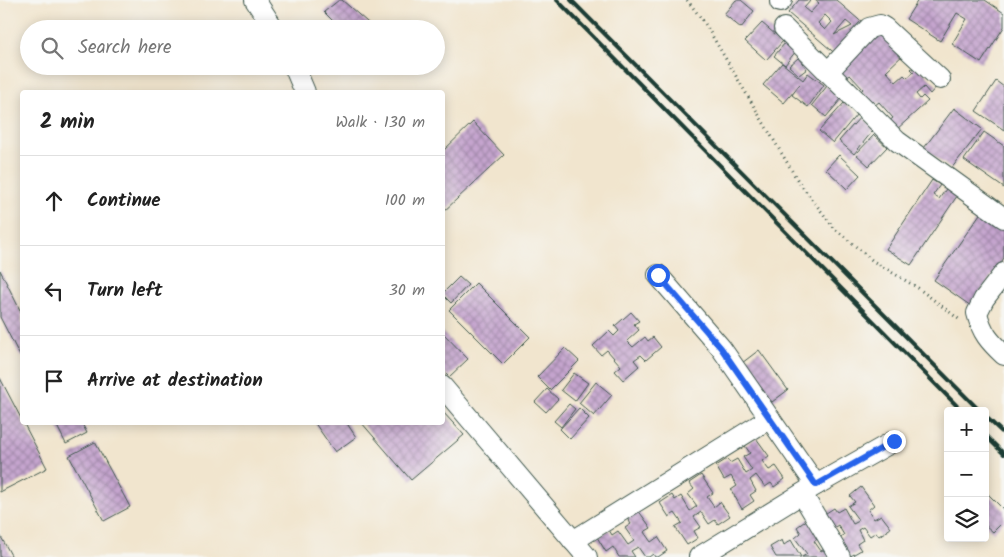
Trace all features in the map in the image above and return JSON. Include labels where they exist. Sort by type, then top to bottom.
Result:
[{"type":"street","points":[[255,0],[268,20]]},
{"type":"street","points":[[828,72],[869,28],[880,26],[940,79]]},
{"type":"street","points":[[784,28],[897,141],[1004,218]]},
{"type":"street","points":[[298,75],[304,90]]},
{"type":"street","points":[[1004,273],[984,299],[977,313],[980,328],[1004,355]]},
{"type":"street","points":[[658,275],[721,348],[770,418],[809,490],[840,557]]},
{"type":"street","points":[[445,390],[587,557]]},
{"type":"street","points":[[573,541],[770,418]]},
{"type":"street","points":[[699,557],[894,441]]},
{"type":"path","points":[[687,0],[704,22],[798,181],[834,228],[873,261],[918,288],[962,321]]},
{"type":"building","points":[[339,0],[342,0],[365,20],[332,20],[324,12]]},
{"type":"building","points":[[736,0],[741,0],[754,11],[741,28],[724,14]]},
{"type":"building","points":[[799,0],[811,0],[804,8],[810,13],[819,3],[815,0],[836,0],[866,26],[838,56],[788,13]],"holes":[[[825,15],[832,22],[825,30],[818,23]],[[846,21],[852,26],[834,35]]]},
{"type":"building","points":[[918,0],[985,0],[1004,13],[1004,27],[981,63],[952,44],[967,19],[957,13],[940,41],[906,19]]},
{"type":"building","points":[[762,23],[783,41],[766,60],[745,41]]},
{"type":"building","points":[[883,30],[905,53],[886,71],[896,82],[904,75],[907,78],[914,72],[911,69],[916,64],[937,86],[930,94],[924,87],[916,94],[920,99],[923,96],[928,101],[896,130],[888,122],[893,118],[879,102],[874,106],[861,91],[863,89],[850,75],[844,80],[837,72]]},
{"type":"building","points":[[785,43],[796,51],[785,65],[774,56]]},
{"type":"building","points":[[798,58],[807,69],[799,75],[789,66]]},
{"type":"building","points":[[782,63],[803,80],[808,73],[824,85],[808,107],[792,95],[800,84],[784,103],[763,85]]},
{"type":"building","points":[[996,81],[1004,87],[1004,130],[976,111]]},
{"type":"building","points":[[827,86],[841,99],[826,117],[812,105]]},
{"type":"building","points":[[844,103],[857,114],[833,143],[819,131]]},
{"type":"building","points":[[954,108],[982,129],[951,169],[924,148]]},
{"type":"building","points":[[861,116],[875,128],[854,154],[839,141]]},
{"type":"building","points":[[473,122],[504,155],[445,210],[445,149]]},
{"type":"building","points":[[984,132],[1004,146],[1004,188],[964,160]]},
{"type":"building","points":[[874,135],[887,147],[869,166],[856,154]]},
{"type":"building","points":[[839,155],[860,175],[847,189],[826,169]]},
{"type":"building","points":[[932,180],[940,185],[933,195],[939,199],[946,189],[957,196],[911,265],[886,249]]},
{"type":"building","points":[[982,211],[1004,226],[1004,258],[971,306],[934,280]]},
{"type":"building","points":[[0,270],[20,310],[20,356],[0,317]]},
{"type":"building","points":[[459,277],[468,285],[451,303],[445,297],[445,291]]},
{"type":"building","points":[[476,283],[530,337],[503,364],[449,310]]},
{"type":"building","points":[[631,312],[639,321],[634,324],[639,330],[627,341],[633,347],[645,337],[648,341],[653,337],[661,347],[646,360],[641,355],[634,360],[639,366],[623,380],[615,371],[621,366],[607,350],[601,355],[593,346],[609,331],[614,336],[619,331],[615,326]]},
{"type":"building","points":[[445,335],[468,359],[449,377],[445,373]]},
{"type":"building","points":[[565,348],[579,361],[550,390],[537,377]]},
{"type":"building","points":[[759,350],[788,390],[772,402],[742,363]]},
{"type":"building","points":[[574,373],[588,383],[575,401],[561,390]]},
{"type":"building","points":[[0,378],[20,416],[20,425],[25,425],[47,468],[0,492]]},
{"type":"building","points":[[596,382],[612,395],[594,416],[579,403]]},
{"type":"building","points":[[547,389],[558,399],[546,412],[535,402]]},
{"type":"building","points":[[569,404],[575,409],[561,427],[554,421]]},
{"type":"building","points":[[579,408],[589,418],[570,439],[560,429]]},
{"type":"building","points":[[445,414],[464,435],[411,480],[364,425],[445,425]]},
{"type":"building","points":[[56,425],[83,425],[87,433],[66,444]]},
{"type":"building","points":[[316,425],[348,425],[356,437],[335,452]]},
{"type":"building","points":[[756,438],[769,456],[762,461],[769,470],[776,466],[785,479],[774,487],[771,483],[765,487],[756,475],[750,480],[756,491],[750,495],[754,501],[742,509],[731,490],[737,486],[731,476],[724,480],[716,466],[727,459],[730,463],[737,459],[746,474],[752,470],[743,457],[750,453],[745,446]]},
{"type":"building","points":[[95,442],[130,507],[104,521],[69,456]]},
{"type":"building","points":[[701,475],[713,493],[707,497],[714,507],[720,502],[730,516],[718,524],[715,520],[709,524],[701,512],[694,517],[701,527],[694,531],[698,538],[687,545],[675,527],[682,523],[675,513],[669,517],[660,503],[672,495],[675,500],[681,496],[690,511],[697,506],[688,494],[694,489],[689,483]]},
{"type":"building","points":[[861,487],[874,505],[868,510],[874,519],[881,515],[891,528],[879,536],[876,532],[870,536],[863,527],[858,530],[863,540],[857,544],[861,550],[849,557],[838,539],[844,535],[838,525],[832,529],[823,515],[834,508],[837,512],[844,508],[853,524],[859,521],[848,506],[855,502],[850,496]]},
{"type":"building","points":[[989,495],[1004,510],[1004,521],[993,532],[989,528]]},
{"type":"building","points":[[638,510],[651,528],[644,532],[651,542],[658,537],[667,551],[658,557],[655,557],[653,554],[645,557],[638,547],[631,551],[635,557],[619,557],[613,547],[606,552],[597,537],[609,530],[612,535],[618,531],[628,545],[634,541],[625,528],[631,524],[627,518]]},
{"type":"building","points":[[808,519],[821,537],[814,541],[821,551],[828,547],[835,557],[802,557],[807,554],[795,538],[801,533],[797,527]]},
{"type":"building","points":[[0,535],[12,557],[0,557]]},
{"type":"building","points":[[782,540],[784,545],[791,540],[801,557],[776,557],[770,547]]},
{"type":"railway","points":[[557,0],[958,407]]},
{"type":"railway","points":[[571,0],[976,407]]},
{"type":"railway","points":[[989,420],[1004,434]]},
{"type":"railway","points":[[989,439],[1004,454]]},
{"type":"route","points":[[658,275],[721,348],[816,485],[894,441]]}]
